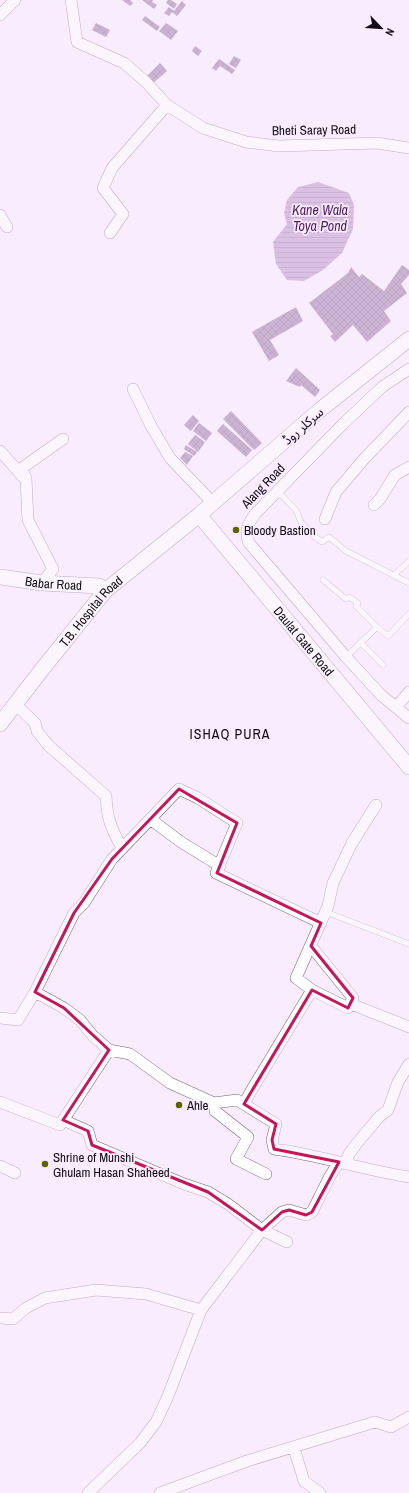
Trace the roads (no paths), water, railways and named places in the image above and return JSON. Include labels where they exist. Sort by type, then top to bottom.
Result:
[{"type":"main road","name":"سرکلر روڈ","points":[[199,515],[320,410],[409,339]]},
{"type":"main road","name":"T.B. Hospital Road","points":[[0,724],[105,591],[199,515]]},
{"type":"main road","name":"Daulat Gate Road","points":[[199,515],[409,767]]},
{"type":"main road","name":"Babar Road","points":[[0,577],[42,583],[99,586],[105,591]]},
{"type":"street","points":[[0,15],[15,0]]},
{"type":"street","name":"Bheti Saray Road","points":[[71,0],[77,42],[124,62],[146,82],[167,105],[203,128],[246,142],[278,146],[377,143],[409,148]]},
{"type":"street","points":[[110,233],[123,214],[104,188],[112,168],[167,105]]},
{"type":"street","points":[[0,215],[8,227]]},
{"type":"street","name":"Alang Road","points":[[346,657],[249,543],[246,537],[246,528],[256,512],[343,424],[382,387],[409,369]]},
{"type":"street","points":[[133,389],[151,426],[170,458],[213,503]]},
{"type":"street","points":[[325,520],[336,492],[407,417]]},
{"type":"street","points":[[42,583],[53,569],[28,520],[26,480],[22,468],[63,439]]},
{"type":"street","points":[[0,450],[26,480]]},
{"type":"street","points":[[374,505],[380,499],[395,475],[409,467]]},
{"type":"street","points":[[346,657],[381,695],[409,718]]},
{"type":"street","points":[[396,707],[409,692]]},
{"type":"street","points":[[15,704],[35,723],[37,731],[48,745],[106,796],[107,813],[112,831],[122,848]]},
{"type":"street","points":[[0,1018],[18,1020],[35,992],[74,913],[84,903],[112,859],[179,789],[198,798],[237,822],[216,873],[320,923]]},
{"type":"street","points":[[311,946],[353,998],[348,1008],[312,990],[296,978],[326,912],[333,883],[352,842],[376,805]]},
{"type":"street","points":[[150,819],[181,842],[220,866]]},
{"type":"street","points":[[244,1104],[312,990]]},
{"type":"street","points":[[35,992],[80,1020],[92,1036],[109,1050],[130,1054],[170,1083],[214,1103],[237,1100],[276,1124],[272,1140],[274,1149],[299,1152],[381,1173],[409,1177]]},
{"type":"street","points":[[351,1004],[409,1027]]},
{"type":"street","points":[[0,1102],[60,1125],[109,1050]]},
{"type":"street","points":[[88,1493],[140,1443],[156,1422],[168,1396],[201,1310],[262,1230],[282,1212],[289,1210],[306,1215],[312,1212],[327,1182],[379,1117],[388,1110],[398,1082],[409,1064]]},
{"type":"street","points":[[214,1103],[215,1111],[248,1137],[236,1159],[266,1174]]},
{"type":"street","points":[[63,1120],[88,1131],[92,1145],[184,1184],[208,1192],[228,1204],[262,1230],[287,1242]]},
{"type":"street","points":[[0,1166],[15,1173]]},
{"type":"street","points":[[0,1318],[13,1319],[26,1308],[45,1298],[96,1290],[146,1294],[201,1310]]},
{"type":"street","points":[[160,1493],[247,1461],[294,1448],[375,1422],[391,1427],[409,1417]]},
{"type":"street","points":[[294,1448],[304,1481],[318,1493]]},
{"type":"lane","points":[[277,491],[296,510],[301,522],[311,534],[322,542],[329,537],[346,551],[409,583]]},
{"type":"lane","points":[[394,575],[409,561]]},
{"type":"lane","points":[[323,580],[346,599],[349,597],[358,603],[356,606],[388,636],[409,614]]},
{"type":"lane","points":[[346,657],[377,627]]},
{"type":"lane","points":[[361,643],[383,665]]},
{"type":"lane","points":[[326,912],[409,944]]},
{"type":"water","name":"Kane Wala Toya Pond","points":[[318,182],[349,193],[354,205],[353,229],[342,253],[323,270],[304,281],[287,280],[276,264],[273,242],[287,224],[284,213],[287,200],[298,187]]},
{"type":"place","name":"Bloody Bastion","points":[[236,530]]},
{"type":"place","name":"Ahle","points":[[179,1105]]},
{"type":"place","name":"Shrine of Munshi Ghulam Hasan Shaheed","points":[[45,1164]]},
{"type":"district","name":"ISHAQ PURA","points":[[230,734]]}]
